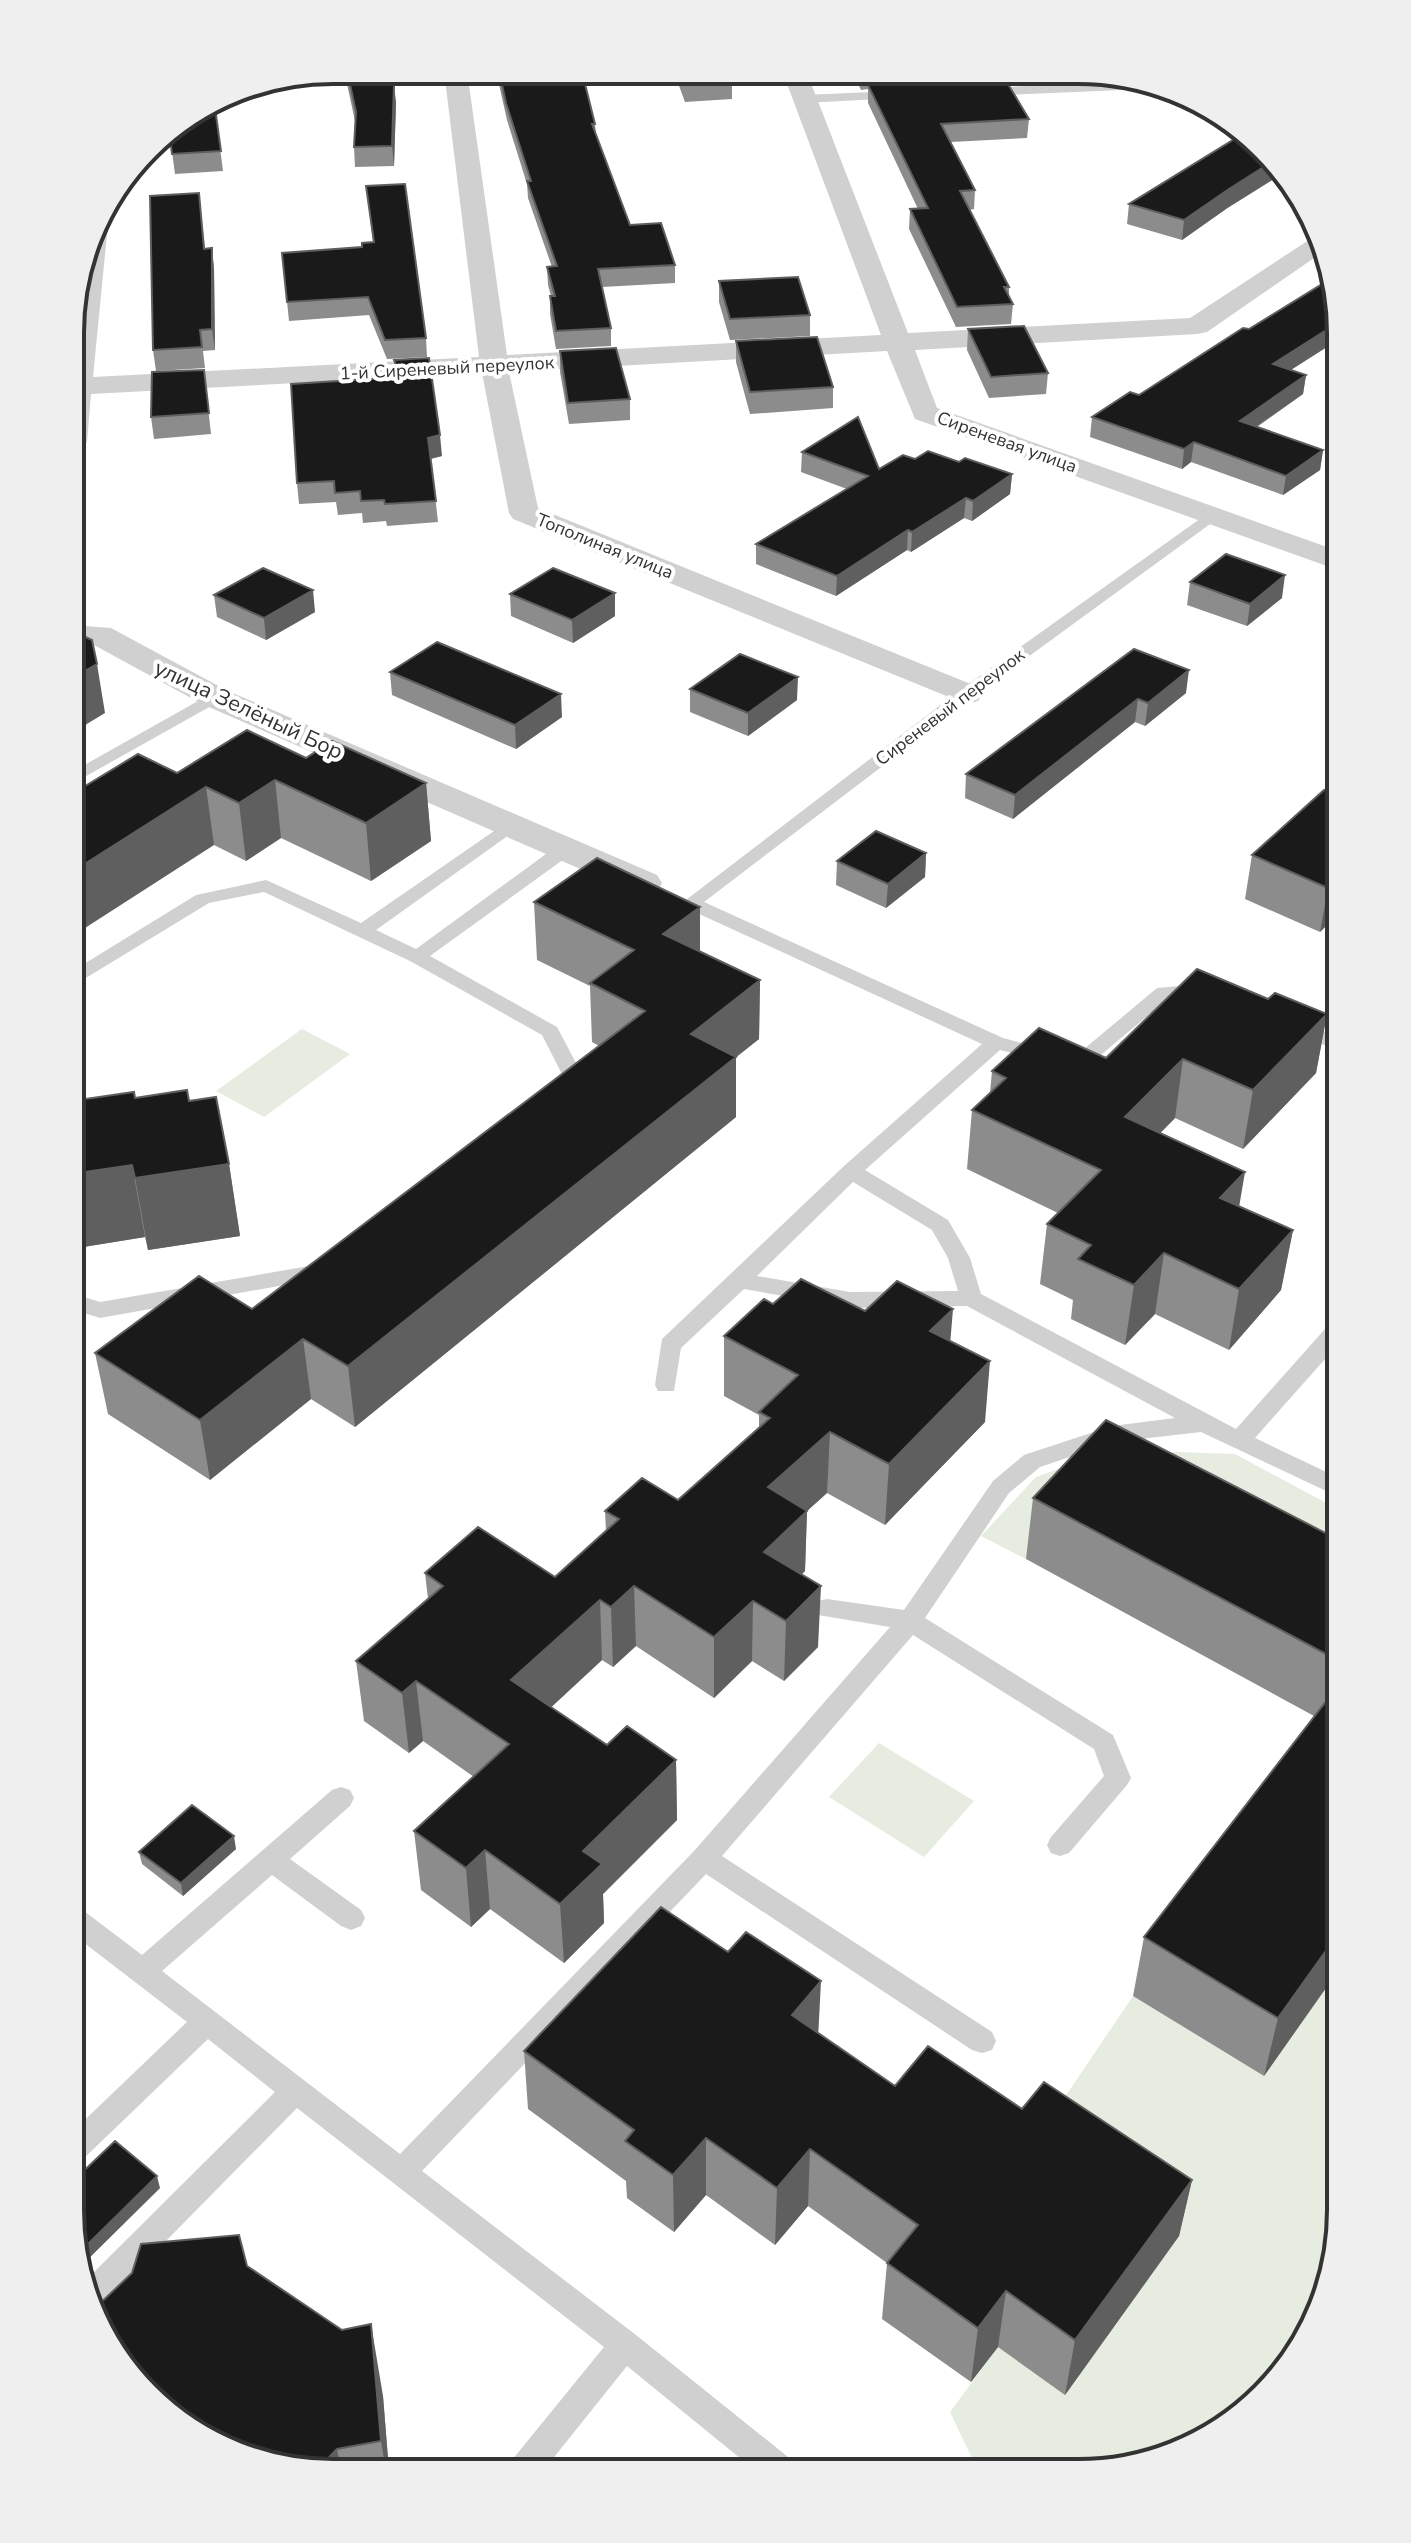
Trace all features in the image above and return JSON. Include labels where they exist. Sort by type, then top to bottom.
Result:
[{"type":"street","name":"Тополиная улица","points":[[457,85],[494,365],[524,513],[966,694]]},
{"type":"street","name":"Сиреневая улица","points":[[800,86],[925,413],[1327,557]]},
{"type":"street","name":"1-й Сиреневый переулок","points":[[84,386],[1197,326],[1312,248]]},
{"type":"street","name":"улица Зелёный Бор","points":[[84,635],[100,635],[214,697],[691,903]]},
{"type":"lane","points":[[800,86],[913,95]]},
{"type":"lane","points":[[959,93],[1108,87]]},
{"type":"lane","name":"Сиреневый переулок","points":[[691,903],[966,694],[1211,516]]},
{"type":"lane","points":[[84,772],[214,697]]},
{"type":"lane","points":[[362,931],[510,826]]},
{"type":"lane","points":[[417,957],[564,850]]},
{"type":"lane","points":[[84,973],[203,899],[266,886],[417,957],[550,1031],[574,1078],[550,1097]]},
{"type":"lane","points":[[691,903],[996,1043],[1049,1056],[1089,1055],[1164,992],[1207,987],[1220,993]]},
{"type":"lane","points":[[1274,1017],[1327,1040]]},
{"type":"lane","points":[[666,1385],[670,1345],[851,1171],[996,1043]]},
{"type":"lane","points":[[851,1171],[940,1225],[959,1258],[971,1298]]},
{"type":"lane","points":[[84,1305],[100,1310],[319,1273],[331,1263]]},
{"type":"lane","points":[[739,1281],[850,1300],[971,1298],[1203,1423],[1326,1482]]},
{"type":"lane","points":[[1241,1439],[1326,1342]]},
{"type":"lane","points":[[400,2174],[704,1858],[910,1621],[1001,1487],[1032,1461],[1112,1434],[1203,1423]]},
{"type":"lane","points":[[827,1608],[910,1621],[1104,1742],[1118,1778],[1060,1845]]},
{"type":"lane","points":[[142,1972],[341,1798]]},
{"type":"lane","points":[[269,1858],[351,1918]]},
{"type":"lane","points":[[704,1858],[982,2041]]},
{"type":"lane","points":[[84,1927],[625,2345],[766,2459]]},
{"type":"lane","points":[[84,2140],[208,2020]]},
{"type":"lane","points":[[97,2290],[294,2092]]},
{"type":"lane","points":[[533,2459],[625,2345]]},
{"type":"shaded area","points":[[302,1029],[350,1054],[264,1117],[216,1091]]},
{"type":"shaded area","points":[[1176,1452],[1235,1454],[1326,1503],[1326,1601],[1098,1481],[1026,1559],[981,1536],[1036,1477],[1077,1462]]},
{"type":"shaded area","points":[[879,1743],[974,1801],[924,1857],[829,1797]]},
{"type":"shaded area","points":[[1326,1988],[1326,2227],[1322,2259],[1308,2306],[1276,2362],[1242,2397],[1217,2417],[1188,2433],[1143,2451],[1078,2459],[972,2459],[950,2412],[998,2347],[1036,2140],[1133,1996],[1264,2076]]},
{"type":"building","points":[[1008,84],[1029,119],[941,124],[975,190],[960,191],[1009,287],[1004,287],[1013,304],[957,307],[910,209],[928,208],[868,85]]},
{"type":"building","points":[[350,85],[394,85],[392,146],[354,147],[356,112]]},
{"type":"building","points":[[502,85],[585,85],[595,124],[592,124],[630,225],[661,223],[675,265],[598,269],[611,328],[556,331],[550,296],[555,296],[547,267],[557,266],[527,181],[531,181]]},
{"type":"building","points":[[216,113],[221,151],[172,154],[171,144]]},
{"type":"building","points":[[1234,139],[1263,167],[1184,220],[1129,204]]},
{"type":"building","points":[[405,184],[426,338],[385,340],[368,297],[287,302],[282,253],[362,247],[362,243],[374,242],[366,186]]},
{"type":"building","points":[[199,193],[204,249],[212,248],[212,329],[200,330],[202,347],[153,350],[150,196]]},
{"type":"building","points":[[798,277],[810,315],[730,319],[719,281]]},
{"type":"building","points":[[1322,284],[1327,330],[1273,364],[1306,375],[1240,421],[1323,450],[1286,476],[1194,442],[1184,449],[1092,417],[1130,392],[1139,395],[1243,328],[1249,329]]},
{"type":"building","points":[[1024,326],[1048,373],[991,377],[968,329]]},
{"type":"building","points":[[817,337],[833,387],[750,392],[736,341]]},
{"type":"building","points":[[616,348],[630,399],[568,403],[560,351]]},
{"type":"building","points":[[429,358],[440,435],[428,438],[436,501],[385,504],[384,500],[361,501],[360,491],[335,493],[334,481],[297,483],[291,384],[401,377],[394,360]]},
{"type":"building","points":[[204,370],[209,413],[151,417],[152,372]]},
{"type":"building","points":[[858,417],[879,469],[903,455],[915,459],[928,451],[959,462],[965,458],[1012,474],[973,501],[966,498],[912,532],[908,530],[837,576],[756,544],[868,476],[802,452]]},
{"type":"building","points":[[1226,554],[1285,575],[1250,604],[1190,582]]},
{"type":"building","points":[[263,568],[313,590],[264,618],[214,595]]},
{"type":"building","points":[[553,568],[615,593],[572,620],[510,594]]},
{"type":"building","points":[[84,636],[92,640],[97,664],[84,671]]},
{"type":"building","points":[[437,642],[561,694],[515,725],[390,672]]},
{"type":"building","points":[[1134,649],[1189,670],[1148,703],[1138,699],[1015,795],[966,774]]},
{"type":"building","points":[[740,654],[798,677],[748,713],[690,689]]},
{"type":"building","points":[[247,730],[306,758],[332,741],[426,783],[366,823],[275,780],[239,803],[206,787],[84,864],[84,787],[138,754],[177,773]]},
{"type":"building","points":[[1327,790],[1327,887],[1252,855]]},
{"type":"building","points":[[876,831],[926,853],[888,884],[837,861]]},
{"type":"building","points":[[597,858],[700,907],[663,934],[760,980],[691,1034],[736,1057],[348,1366],[303,1339],[200,1420],[95,1353],[199,1276],[252,1309],[645,1011],[590,983],[634,950],[534,902]]},
{"type":"building","points":[[1197,969],[1268,999],[1275,993],[1327,1014],[1253,1090],[1183,1059],[1125,1117],[1245,1172],[1220,1198],[1293,1230],[1239,1289],[1164,1253],[1134,1285],[1078,1259],[1091,1245],[1047,1224],[1101,1170],[972,1110],[1006,1078],[992,1071],[1039,1028],[1106,1058]]},
{"type":"building","points":[[187,1090],[189,1101],[216,1097],[229,1164],[135,1178],[132,1165],[84,1172],[84,1099],[134,1092],[135,1098]]},
{"type":"building","points":[[801,1279],[865,1311],[897,1281],[953,1309],[930,1331],[990,1361],[889,1464],[830,1432],[768,1487],[807,1511],[764,1552],[821,1586],[786,1621],[753,1601],[714,1637],[634,1586],[611,1607],[600,1600],[511,1680],[607,1745],[627,1726],[676,1760],[583,1851],[602,1864],[560,1904],[485,1850],[466,1868],[414,1831],[509,1744],[416,1681],[402,1693],[356,1661],[443,1586],[425,1573],[478,1527],[555,1577],[619,1519],[605,1511],[642,1478],[678,1500],[770,1418],[759,1412],[798,1375],[724,1336],[764,1299],[773,1304]]},
{"type":"building","points":[[1106,1420],[1326,1533],[1326,1654],[1033,1498]]},
{"type":"building","points":[[1326,1701],[1326,1950],[1278,2018],[1144,1937]]},
{"type":"building","points":[[192,1805],[234,1836],[181,1883],[139,1852]]},
{"type":"building","points":[[661,1907],[728,1952],[746,1932],[821,1981],[792,2015],[895,2086],[928,2046],[1022,2109],[1044,2082],[1192,2180],[1075,2340],[1006,2291],[978,2328],[887,2263],[918,2225],[810,2149],[777,2188],[706,2138],[673,2175],[625,2141],[634,2130],[524,2051]]},
{"type":"building","points":[[115,2141],[157,2176],[87,2245],[84,2210],[84,2171]]},
{"type":"building","points":[[239,2235],[247,2266],[342,2330],[371,2324],[381,2441],[337,2449],[328,2459],[300,2457],[268,2451],[237,2440],[181,2408],[146,2374],[126,2349],[102,2302],[132,2273],[141,2244]]}]
